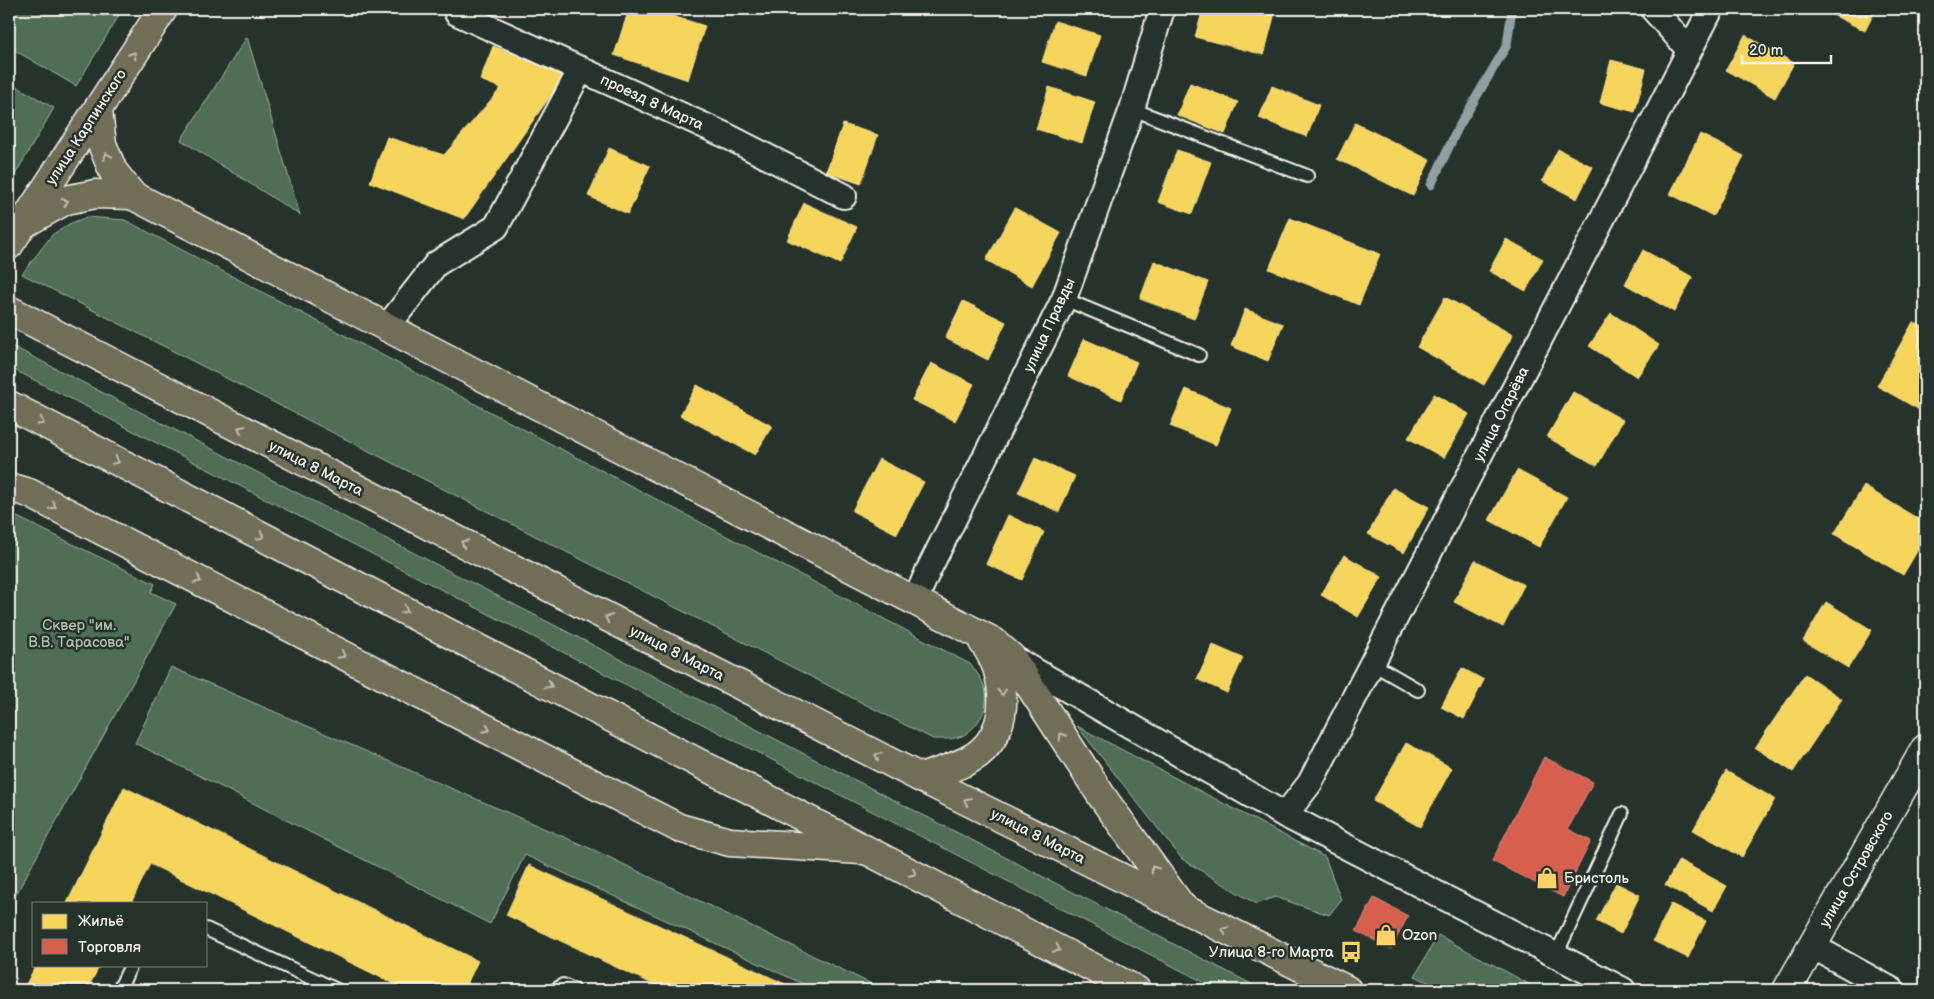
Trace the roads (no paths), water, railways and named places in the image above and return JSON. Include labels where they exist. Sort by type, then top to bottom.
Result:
[{"type":"main road","name":"улица Карпинского","points":[[15,235],[98,111],[162,9]]},
{"type":"main road","points":[[98,111],[102,144],[113,171],[132,195],[994,642],[1011,657],[1103,798],[1183,909]]},
{"type":"main road","points":[[15,235],[66,200],[95,194],[132,195]]},
{"type":"main road","name":"улица 8 Марта","points":[[9,310],[921,778],[1347,990]]},
{"type":"main road","points":[[9,405],[1136,990]]},
{"type":"main road","points":[[9,487],[28,493],[679,828],[730,842],[870,851]]},
{"type":"main road","points":[[921,778],[954,766],[978,754],[994,736],[1002,710],[1001,679],[991,653],[976,633]]},
{"type":"street","name":"улица Правды","points":[[915,601],[928,571],[1064,299],[1132,109],[1162,9]]},
{"type":"street","points":[[1652,9],[1689,50]]},
{"type":"street","name":"улица Огарёва","points":[[1285,815],[1310,783],[1711,9]]},
{"type":"street","name":"проезд 8 Марта","points":[[457,13],[727,136],[844,196]]},
{"type":"street","points":[[387,327],[436,264],[496,227],[581,69]]},
{"type":"street","points":[[1011,657],[1285,815],[1624,990]]},
{"type":"street","name":"улица Островского","points":[[1787,990],[1925,748]]},
{"type":"street","points":[[1812,946],[1892,990]]},
{"type":"lane","points":[[1132,109],[1307,176]]},
{"type":"lane","points":[[1064,299],[1200,355]]},
{"type":"lane","points":[[1371,663],[1418,690]]},
{"type":"lane","points":[[1556,955],[1622,814]]},
{"type":"lane","points":[[208,930],[337,990]]},
{"type":"lane","points":[[119,990],[131,966]]},
{"type":"lane","points":[[555,990],[563,985],[574,990]]},
{"type":"waterway","points":[[1431,185],[1458,128],[1507,45],[1512,9]]},
{"type":"place","name":"Бристоль","points":[[1547,878]]},
{"type":"place","name":"Ozon","points":[[1386,935]]},
{"type":"place","name":"Улица 8-го Марта","points":[[1351,952]]},
{"type":"park label","name":"Сквер \"им. В.В. Тарасова\"","points":[[79,634]]}]
